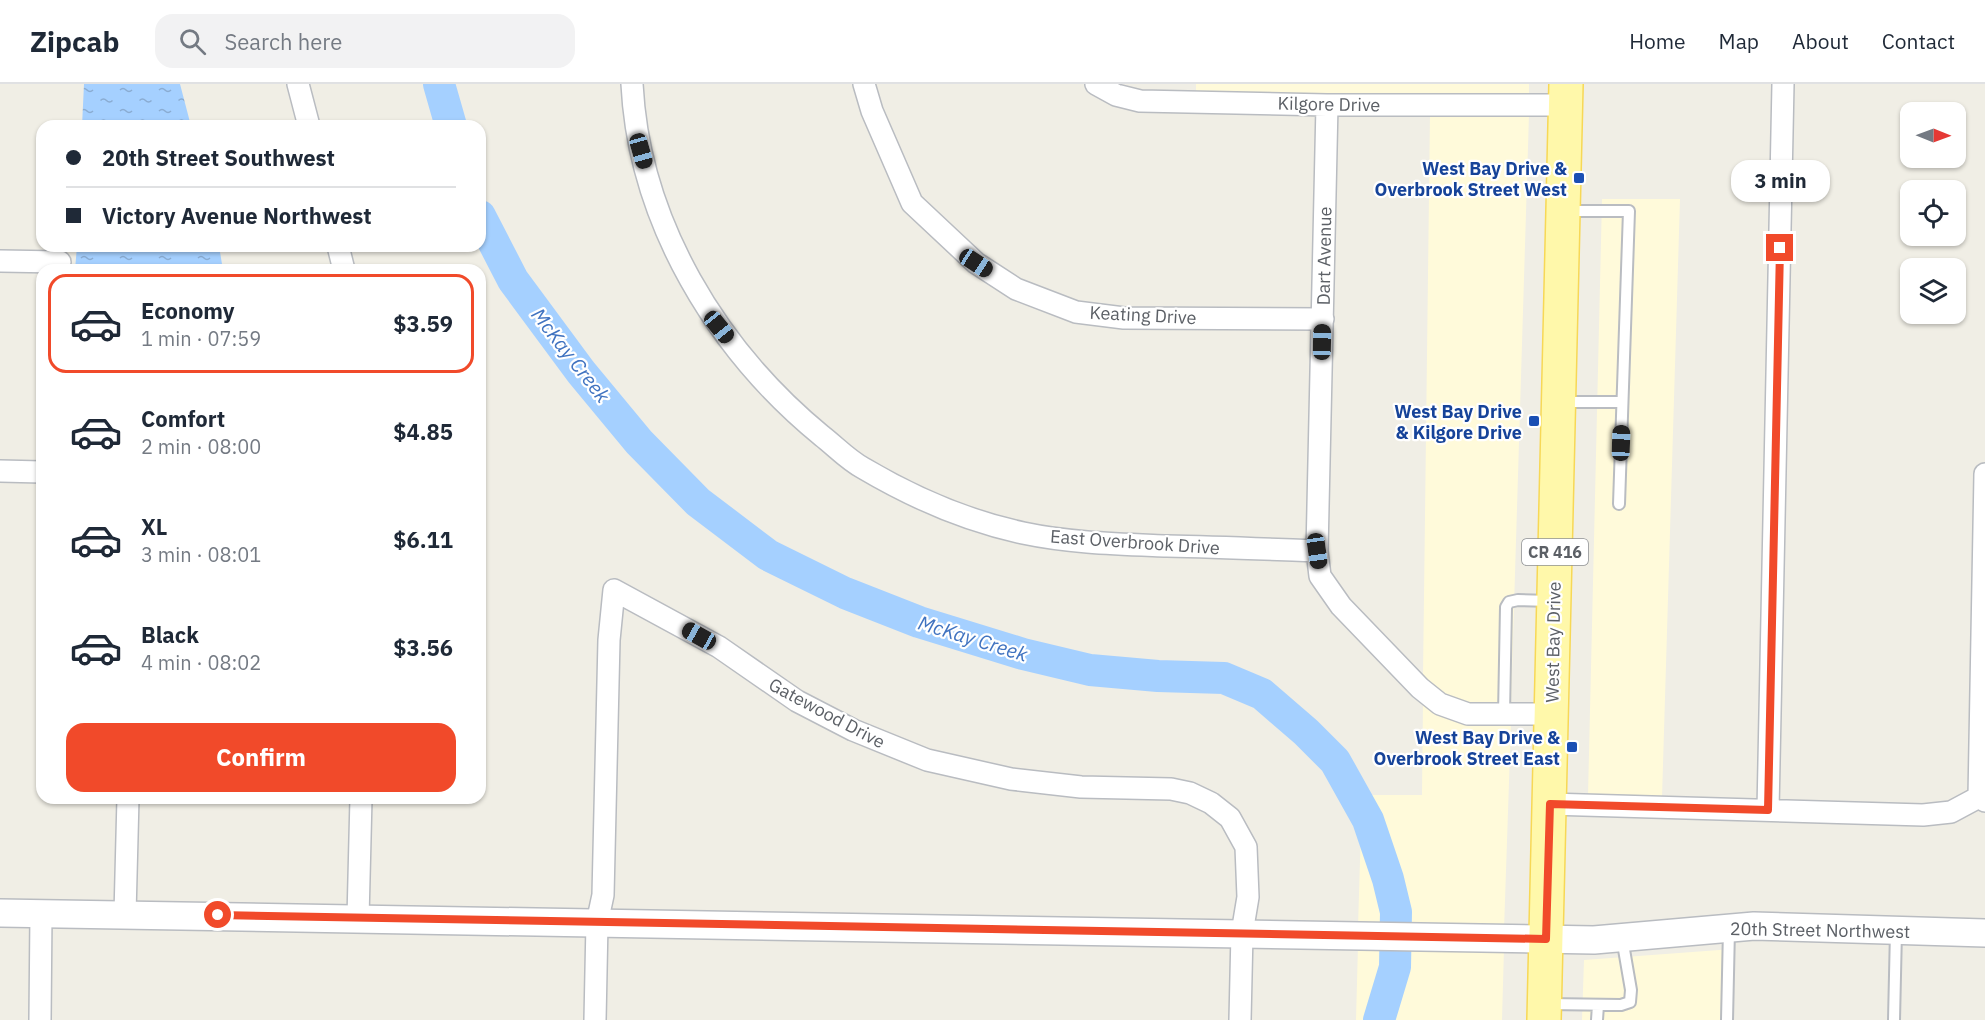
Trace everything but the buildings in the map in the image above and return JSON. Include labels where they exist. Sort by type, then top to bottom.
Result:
[{"type":"main road","name":"West Bay Drive","points":[[1545,1012],[1565,95]]},
{"type":"street","points":[[298,84],[307,120]]},
{"type":"street","name":"East Overbrook Drive","points":[[632,84],[641,151],[653,194],[684,273],[719,327],[765,385],[798,416],[861,467],[934,504],[975,519],[1031,534],[1098,543],[1317,551]]},
{"type":"street","name":"Keating Drive","points":[[864,84],[872,111],[912,202],[976,263],[1016,289],[1076,312],[1124,318],[1323,319]]},
{"type":"street","name":"Kilgore Drive","points":[[1096,84],[1116,95],[1140,101],[1327,105],[1565,95]]},
{"type":"street","points":[[1768,810],[1783,84]]},
{"type":"street","name":"Dart Avenue","points":[[1317,551],[1327,105]]},
{"type":"street","points":[[0,261],[60,262]]},
{"type":"street","points":[[0,471],[36,472]]},
{"type":"street","points":[[1550,804],[1923,814],[1952,812],[1982,799],[1985,474]]},
{"type":"street","points":[[1317,551],[1320,576],[1341,606],[1420,688],[1440,704],[1468,714],[1552,714]]},
{"type":"street","name":"Gatewood Drive","points":[[597,923],[603,895],[609,640],[614,590],[719,647],[797,701],[853,730],[927,760],[1011,779],[1081,787],[1171,789],[1190,793],[1211,803],[1230,818],[1246,847],[1248,897],[1242,933]]},
{"type":"street","points":[[125,914],[128,804]]},
{"type":"street","points":[[358,918],[361,804]]},
{"type":"street","name":"20th Street Northwest","points":[[0,913],[1546,939],[1622,938],[1754,926],[1985,933]]},
{"type":"street","points":[[40,1020],[41,914]]},
{"type":"street","points":[[595,1020],[597,923]]},
{"type":"street","points":[[1240,1020],[1242,933]]},
{"type":"lane","points":[[1563,211],[1629,211],[1619,504]]},
{"type":"lane","points":[[1558,402],[1622,402]]},
{"type":"lane","points":[[1504,714],[1506,607],[1509,602],[1518,600],[1554,601]]},
{"type":"lane","points":[[1726,1020],[1730,928]]},
{"type":"lane","points":[[1894,1020],[1896,931]]},
{"type":"lane","points":[[1545,1012],[1598,1005],[1625,1005],[1632,998],[1622,938]]},
{"type":"lane","points":[[1597,1020],[1598,1005]]},
{"type":"shaded area","points":[[1196,84],[1529,84],[1529,96],[1196,93]]},
{"type":"shaded area","points":[[1430,114],[1529,114],[1511,705],[1470,705],[1445,696],[1423,677]]},
{"type":"shaded area","points":[[1602,199],[1680,199],[1662,798],[1588,796]]},
{"type":"shaded area","points":[[1423,702],[1511,723],[1504,930],[1358,927],[1362,795],[1422,795]]},
{"type":"shaded area","points":[[1358,945],[1504,948],[1502,1020],[1356,1020]]},
{"type":"shaded area","points":[[1733,949],[1732,1020],[1582,1020],[1584,960]]},
{"type":"water","points":[[84,84],[180,84],[189,120],[82,120]]},
{"type":"water","points":[[76,252],[220,252],[222,264],[76,264]]},
{"type":"waterway","name":"McKay Creek","points":[[439,84],[449,120]]},
{"type":"waterway","name":"McKay Creek","points":[[486,228],[513,280],[581,372],[639,442],[698,502],[768,555],[845,593],[919,622],[1023,654],[1090,670],[1158,676],[1224,678],[1262,694],[1306,732],[1335,761],[1368,820],[1388,879],[1396,912],[1395,967],[1379,1020]]},
{"type":"place","name":"West Bay Drive & Overbrook Street West","points":[[1579,178]]},
{"type":"place","name":"West Bay Drive & Kilgore Drive","points":[[1534,421]]},
{"type":"place","name":"West Bay Drive & Overbrook Street East","points":[[1572,747]]},
{"type":"route","points":[[218,915],[1546,939],[1550,804],[1768,810],[1780,248]]}]
